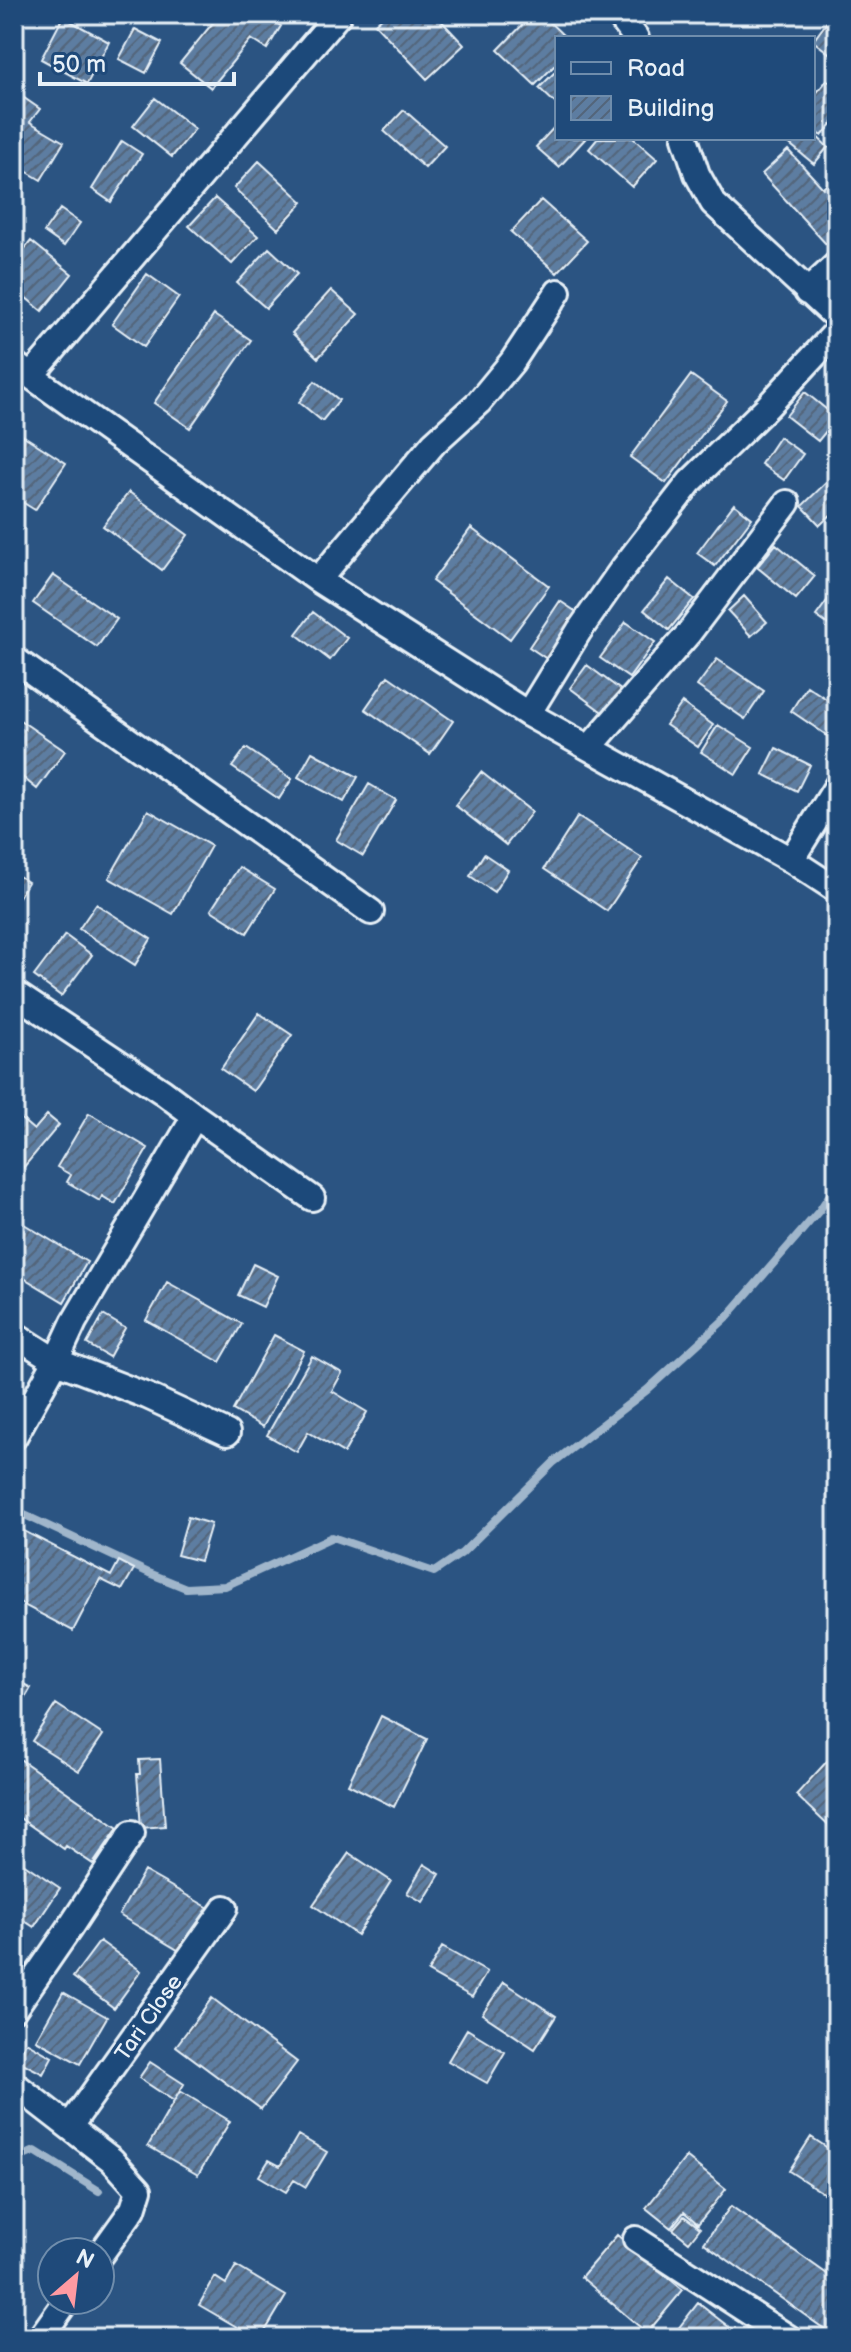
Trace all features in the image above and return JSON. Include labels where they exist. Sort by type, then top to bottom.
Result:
[{"type":"street","points":[[339,14],[22,370],[318,580],[528,714],[791,860],[837,890]]},
{"type":"street","points":[[618,14],[634,36]]},
{"type":"street","points":[[686,140],[697,174],[713,203],[837,318]]},
{"type":"street","points":[[807,292],[837,264]]},
{"type":"street","points":[[318,580],[434,443],[479,402],[512,362],[558,292]]},
{"type":"street","points":[[528,714],[579,631],[690,482],[768,406],[837,331]]},
{"type":"street","points":[[590,747],[688,634],[787,503]]},
{"type":"street","points":[[14,659],[371,912]]},
{"type":"street","points":[[791,860],[837,786]]},
{"type":"street","points":[[14,993],[163,1092],[312,1198]]},
{"type":"street","points":[[14,1437],[74,1322],[195,1116]]},
{"type":"street","points":[[14,1334],[56,1361],[147,1396],[227,1433]]},
{"type":"street","points":[[14,2009],[132,1833]]},
{"type":"street","name":"Tari Close","points":[[70,2126],[225,1908]]},
{"type":"street","points":[[14,2084],[112,2160],[139,2190],[133,2209],[114,2236]]},
{"type":"street","points":[[636,2239],[789,2338]]},
{"type":"street","points":[[40,2338],[56,2316]]},
{"type":"building","points":[[208,14],[261,14],[281,26],[267,49],[251,39],[211,88],[180,63],[216,19]]},
{"type":"building","points":[[386,14],[435,14],[464,45],[427,79],[375,24]]},
{"type":"building","points":[[533,14],[541,14],[564,36],[555,36],[555,65],[535,85],[498,50]]},
{"type":"building","points":[[833,14],[837,14],[837,59],[815,42]]},
{"type":"building","points":[[63,17],[109,42],[87,84],[41,59]]},
{"type":"building","points":[[135,29],[162,43],[146,73],[119,59]]},
{"type":"building","points":[[555,72],[555,103],[539,88]]},
{"type":"building","points":[[827,80],[837,88],[837,118],[822,136],[815,131],[815,95]]},
{"type":"building","points":[[14,91],[40,109],[30,122],[64,142],[41,180],[14,164]]},
{"type":"building","points":[[155,98],[195,129],[172,157],[133,126]]},
{"type":"building","points":[[404,110],[445,146],[425,168],[384,131]]},
{"type":"building","points":[[555,126],[555,140],[584,140],[559,167],[536,147]]},
{"type":"building","points":[[815,135],[828,147],[814,164],[786,141],[815,140]]},
{"type":"building","points":[[596,140],[635,140],[657,159],[632,187],[589,149]]},
{"type":"building","points":[[122,141],[142,154],[111,202],[92,189]]},
{"type":"building","points":[[788,150],[823,188],[833,179],[837,184],[837,234],[826,244],[762,174]]},
{"type":"building","points":[[259,161],[303,202],[278,229],[234,188]]},
{"type":"building","points":[[215,198],[258,236],[232,264],[189,226]]},
{"type":"building","points":[[541,200],[587,241],[557,273],[511,232]]},
{"type":"building","points":[[60,209],[80,223],[64,246],[44,232]]},
{"type":"building","points":[[31,241],[72,274],[42,311],[14,288],[14,262]]},
{"type":"building","points":[[269,248],[297,274],[266,308],[237,283]]},
{"type":"building","points":[[147,274],[179,297],[144,347],[112,324]]},
{"type":"building","points":[[331,290],[358,314],[318,358],[292,333]]},
{"type":"building","points":[[214,315],[251,340],[190,428],[154,403]]},
{"type":"building","points":[[691,375],[727,401],[666,483],[630,457]]},
{"type":"building","points":[[315,381],[339,400],[322,421],[299,402]]},
{"type":"building","points":[[805,392],[837,418],[818,441],[786,416]]},
{"type":"building","points":[[16,431],[66,463],[35,510],[14,497]]},
{"type":"building","points":[[779,437],[803,454],[784,480],[761,464]]},
{"type":"building","points":[[837,472],[837,509],[820,525],[802,506]]},
{"type":"building","points":[[129,492],[188,535],[162,570],[103,526]]},
{"type":"building","points":[[734,504],[752,518],[715,566],[697,553]]},
{"type":"building","points":[[471,528],[549,586],[510,639],[432,581]]},
{"type":"building","points":[[776,544],[815,576],[796,599],[757,567]]},
{"type":"building","points":[[53,575],[117,619],[97,647],[33,603]]},
{"type":"building","points":[[669,579],[694,599],[669,630],[644,610]]},
{"type":"building","points":[[837,587],[837,631],[816,616]]},
{"type":"building","points":[[744,596],[767,622],[751,636],[728,611]]},
{"type":"building","points":[[560,601],[578,613],[547,659],[529,647]]},
{"type":"building","points":[[313,612],[347,638],[330,660],[296,634]]},
{"type":"building","points":[[626,622],[655,642],[629,678],[600,658]]},
{"type":"building","points":[[717,659],[764,691],[745,719],[697,686]]},
{"type":"building","points":[[587,665],[622,691],[605,714],[570,688]]},
{"type":"building","points":[[388,676],[453,721],[430,754],[365,709]]},
{"type":"building","points":[[807,686],[837,706],[837,728],[831,738],[791,711]]},
{"type":"building","points":[[682,703],[713,725],[698,747],[666,725]]},
{"type":"building","points":[[14,716],[65,751],[37,789],[21,776],[14,786]]},
{"type":"building","points":[[718,725],[753,747],[736,774],[701,752]]},
{"type":"building","points":[[246,748],[292,779],[279,799],[232,767]]},
{"type":"building","points":[[776,748],[810,765],[797,791],[763,774]]},
{"type":"building","points":[[312,752],[358,777],[344,802],[298,777]]},
{"type":"building","points":[[481,772],[532,812],[506,845],[455,805]]},
{"type":"building","points":[[369,784],[396,800],[363,856],[336,840]]},
{"type":"building","points":[[148,810],[211,846],[173,914],[109,878]]},
{"type":"building","points":[[578,816],[642,858],[607,911],[544,869]]},
{"type":"building","points":[[484,854],[508,870],[494,892],[470,876]]},
{"type":"building","points":[[239,867],[275,889],[247,933],[211,910]]},
{"type":"building","points":[[14,873],[28,882],[14,905]]},
{"type":"building","points":[[96,904],[151,939],[135,965],[79,929]]},
{"type":"building","points":[[65,935],[92,955],[61,996],[34,976]]},
{"type":"building","points":[[259,1013],[292,1035],[253,1091],[221,1069]]},
{"type":"building","points":[[14,1113],[34,1130],[47,1115],[59,1125],[23,1168],[14,1160]]},
{"type":"building","points":[[89,1113],[148,1148],[115,1204],[102,1196],[100,1201],[67,1182],[71,1175],[57,1167]]},
{"type":"building","points":[[14,1218],[87,1262],[64,1302],[14,1272]]},
{"type":"building","points":[[253,1264],[278,1276],[263,1307],[238,1295]]},
{"type":"building","points":[[167,1282],[242,1324],[220,1362],[146,1320]]},
{"type":"building","points":[[103,1315],[125,1328],[109,1357],[87,1344]]},
{"type":"building","points":[[274,1335],[304,1351],[263,1427],[233,1410]]},
{"type":"building","points":[[312,1356],[342,1373],[332,1391],[367,1412],[344,1453],[308,1432],[297,1452],[267,1435]]},
{"type":"building","points":[[188,1517],[211,1524],[200,1561],[177,1555]]},
{"type":"building","points":[[18,1528],[111,1576],[119,1561],[134,1569],[122,1590],[100,1579],[73,1631],[14,1600],[14,1537]]},
{"type":"building","points":[[14,1679],[31,1688],[14,1717]]},
{"type":"building","points":[[56,1704],[103,1735],[79,1771],[32,1741]]},
{"type":"building","points":[[381,1716],[427,1739],[394,1807],[348,1784]]},
{"type":"building","points":[[17,1757],[118,1828],[93,1864],[66,1846],[64,1849],[14,1814],[14,1761]]},
{"type":"building","points":[[830,1758],[837,1765],[837,1834],[796,1795]]},
{"type":"building","points":[[160,1759],[165,1826],[141,1828],[137,1774],[140,1774],[139,1760]]},
{"type":"building","points":[[349,1853],[391,1881],[357,1935],[313,1905]]},
{"type":"building","points":[[14,1857],[60,1888],[34,1927],[14,1914]]},
{"type":"building","points":[[424,1864],[440,1874],[423,1902],[407,1893]]},
{"type":"building","points":[[144,1871],[209,1908],[183,1953],[119,1915]]},
{"type":"building","points":[[100,1941],[141,1971],[114,2008],[73,1977]]},
{"type":"building","points":[[442,1947],[487,1972],[472,1997],[428,1972]]},
{"type":"building","points":[[504,1982],[556,2016],[535,2049],[482,2014]]},
{"type":"building","points":[[63,1992],[107,2017],[80,2064],[36,2040]]},
{"type":"building","points":[[212,1998],[297,2062],[261,2109],[176,2046]]},
{"type":"building","points":[[467,2029],[505,2052],[487,2083],[448,2061]]},
{"type":"building","points":[[26,2042],[52,2057],[43,2074],[17,2060]]},
{"type":"building","points":[[150,2062],[184,2084],[174,2101],[139,2078]]},
{"type":"building","points":[[180,2091],[230,2121],[198,2175],[148,2146]]},
{"type":"building","points":[[298,2135],[327,2152],[306,2187],[294,2180],[286,2192],[259,2176],[269,2160],[280,2166]]},
{"type":"building","points":[[811,2137],[837,2154],[837,2202],[789,2171]]},
{"type":"building","points":[[686,2157],[726,2189],[698,2224],[684,2212],[671,2228],[646,2208]]},
{"type":"building","points":[[731,2206],[837,2281],[837,2338],[704,2243]]},
{"type":"building","points":[[684,2216],[700,2228],[689,2242],[673,2229]]},
{"type":"building","points":[[617,2235],[683,2290],[647,2333],[581,2277]]},
{"type":"building","points":[[236,2266],[286,2296],[261,2338],[199,2305],[215,2277],[226,2284]]},
{"type":"building","points":[[698,2303],[743,2338],[671,2338]]},
{"type":"waterway","points":[[14,1510],[186,1588],[225,1586],[332,1537],[434,1572],[462,1553],[554,1462],[647,1390],[727,1317],[819,1211],[837,1184]]},
{"type":"waterway","points":[[14,2160],[35,2151],[99,2191]]}]
